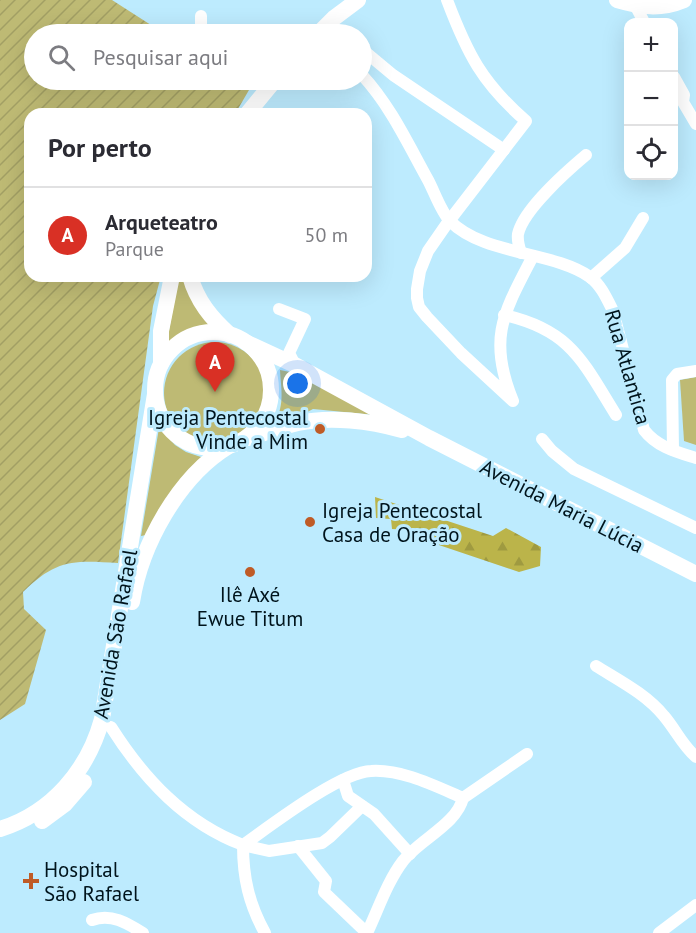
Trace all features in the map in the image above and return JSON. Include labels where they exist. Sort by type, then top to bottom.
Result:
[{"type":"main road","points":[[328,24],[358,0]]},
{"type":"main road","points":[[616,0],[663,7],[684,0]]},
{"type":"main road","points":[[251,108],[262,90]]},
{"type":"main road","points":[[161,364],[159,355],[161,331],[171,282]]},
{"type":"main road","points":[[192,282],[204,308],[214,321],[238,338],[262,360],[268,372],[270,390],[265,416],[245,439],[214,449],[186,442],[173,433],[164,422],[158,409],[155,394],[156,379],[161,364],[180,342],[193,336],[211,332],[238,338]]},
{"type":"main road","name":"Avenida Maria Lúcia","points":[[238,338],[295,365],[429,438],[696,574]]},
{"type":"main road","name":"Avenida São Rafael","points":[[0,829],[23,820],[62,790],[81,769],[97,736],[102,719],[155,394]]},
{"type":"main road","name":"Avenida Maria Lúcia","points":[[245,439],[300,423],[326,420],[388,426],[429,438]]},
{"type":"main road","name":"Avenida São Rafael","points":[[0,839],[18,834],[43,821],[65,804],[94,767],[111,727],[135,585],[150,547],[165,514],[184,485],[229,446]]},
{"type":"street","points":[[447,0],[471,57],[486,81],[502,100],[526,121],[449,220],[428,251],[420,271],[417,298],[419,307],[461,353],[513,401],[501,363],[499,342],[504,315],[527,254],[519,244],[519,233],[528,215],[564,174],[586,155]]},
{"type":"street","points":[[633,3],[642,18]]},
{"type":"street","points":[[201,16],[201,24]]},
{"type":"street","points":[[372,58],[393,75],[504,150]]},
{"type":"street","points":[[678,84],[684,95],[683,102],[696,124]]},
{"type":"street","points":[[372,87],[390,113],[449,220]]},
{"type":"street","points":[[591,278],[625,248],[643,218]]},
{"type":"street","name":"Rua Atlantica","points":[[449,220],[483,240],[576,269],[591,278],[605,295],[613,311],[644,430],[656,441],[696,458]]},
{"type":"street","points":[[279,309],[305,319],[289,353],[295,365]]},
{"type":"street","points":[[504,315],[539,325],[573,350],[616,415]]},
{"type":"street","points":[[673,450],[672,380],[677,374],[696,371]]},
{"type":"street","points":[[542,439],[552,451],[574,469],[696,528]]},
{"type":"street","points":[[596,666],[644,696],[664,716],[685,748],[696,757]]},
{"type":"street","points":[[111,727],[130,756],[151,782],[168,798],[193,819],[220,836],[243,845],[269,851],[322,843],[362,806]]},
{"type":"street","points":[[297,846],[326,881],[324,892],[367,933],[396,872],[410,854],[453,816],[462,802],[527,754]]},
{"type":"street","points":[[243,845],[312,798],[343,780],[367,771],[394,773],[462,802]]},
{"type":"street","points":[[343,780],[348,796],[374,814],[410,854]]},
{"type":"street","points":[[243,845],[243,866],[247,891],[254,914],[265,933]]},
{"type":"street","points":[[659,933],[696,905]]},
{"type":"street","points":[[92,920],[107,917],[116,919],[143,933]]},
{"type":"green space","points":[[375,497],[493,536],[506,528],[541,547],[540,566],[519,572],[427,541],[420,531],[392,529],[391,519],[376,518]]},
{"type":"shaded area","points":[[0,0],[112,0],[149,24],[24,24],[24,90],[249,90],[238,108],[24,108],[24,282],[159,282],[153,306],[118,563],[66,564],[46,573],[23,592],[24,609],[46,630],[25,704],[0,720]]},
{"type":"shaded area","points":[[178,282],[188,282],[214,327],[188,334],[165,352]]},
{"type":"shaded area","points":[[215,342],[235,346],[251,357],[262,373],[266,393],[262,413],[251,429],[235,440],[215,444],[195,440],[179,429],[168,413],[164,393],[168,373],[179,357],[195,346]]},
{"type":"shaded area","points":[[280,370],[300,374],[375,415],[313,409],[296,418],[275,422],[281,403]]},
{"type":"shaded area","points":[[696,377],[696,445],[684,441],[680,380]]},
{"type":"shaded area","points":[[159,428],[175,445],[186,452],[204,458],[146,535],[141,536]]},
{"type":"place","name":"Arqueteatro","points":[[215,392]]},
{"type":"place","name":"Igreja Pentecostal Vinde a Mim","points":[[320,429]]},
{"type":"place","name":"Igreja Pentecostal Casa de Oração","points":[[310,522]]},
{"type":"place","name":"Ilê Axé Ewue Titum","points":[[250,572]]},
{"type":"place","name":"Hospital São Rafael","points":[[31,881]]}]
